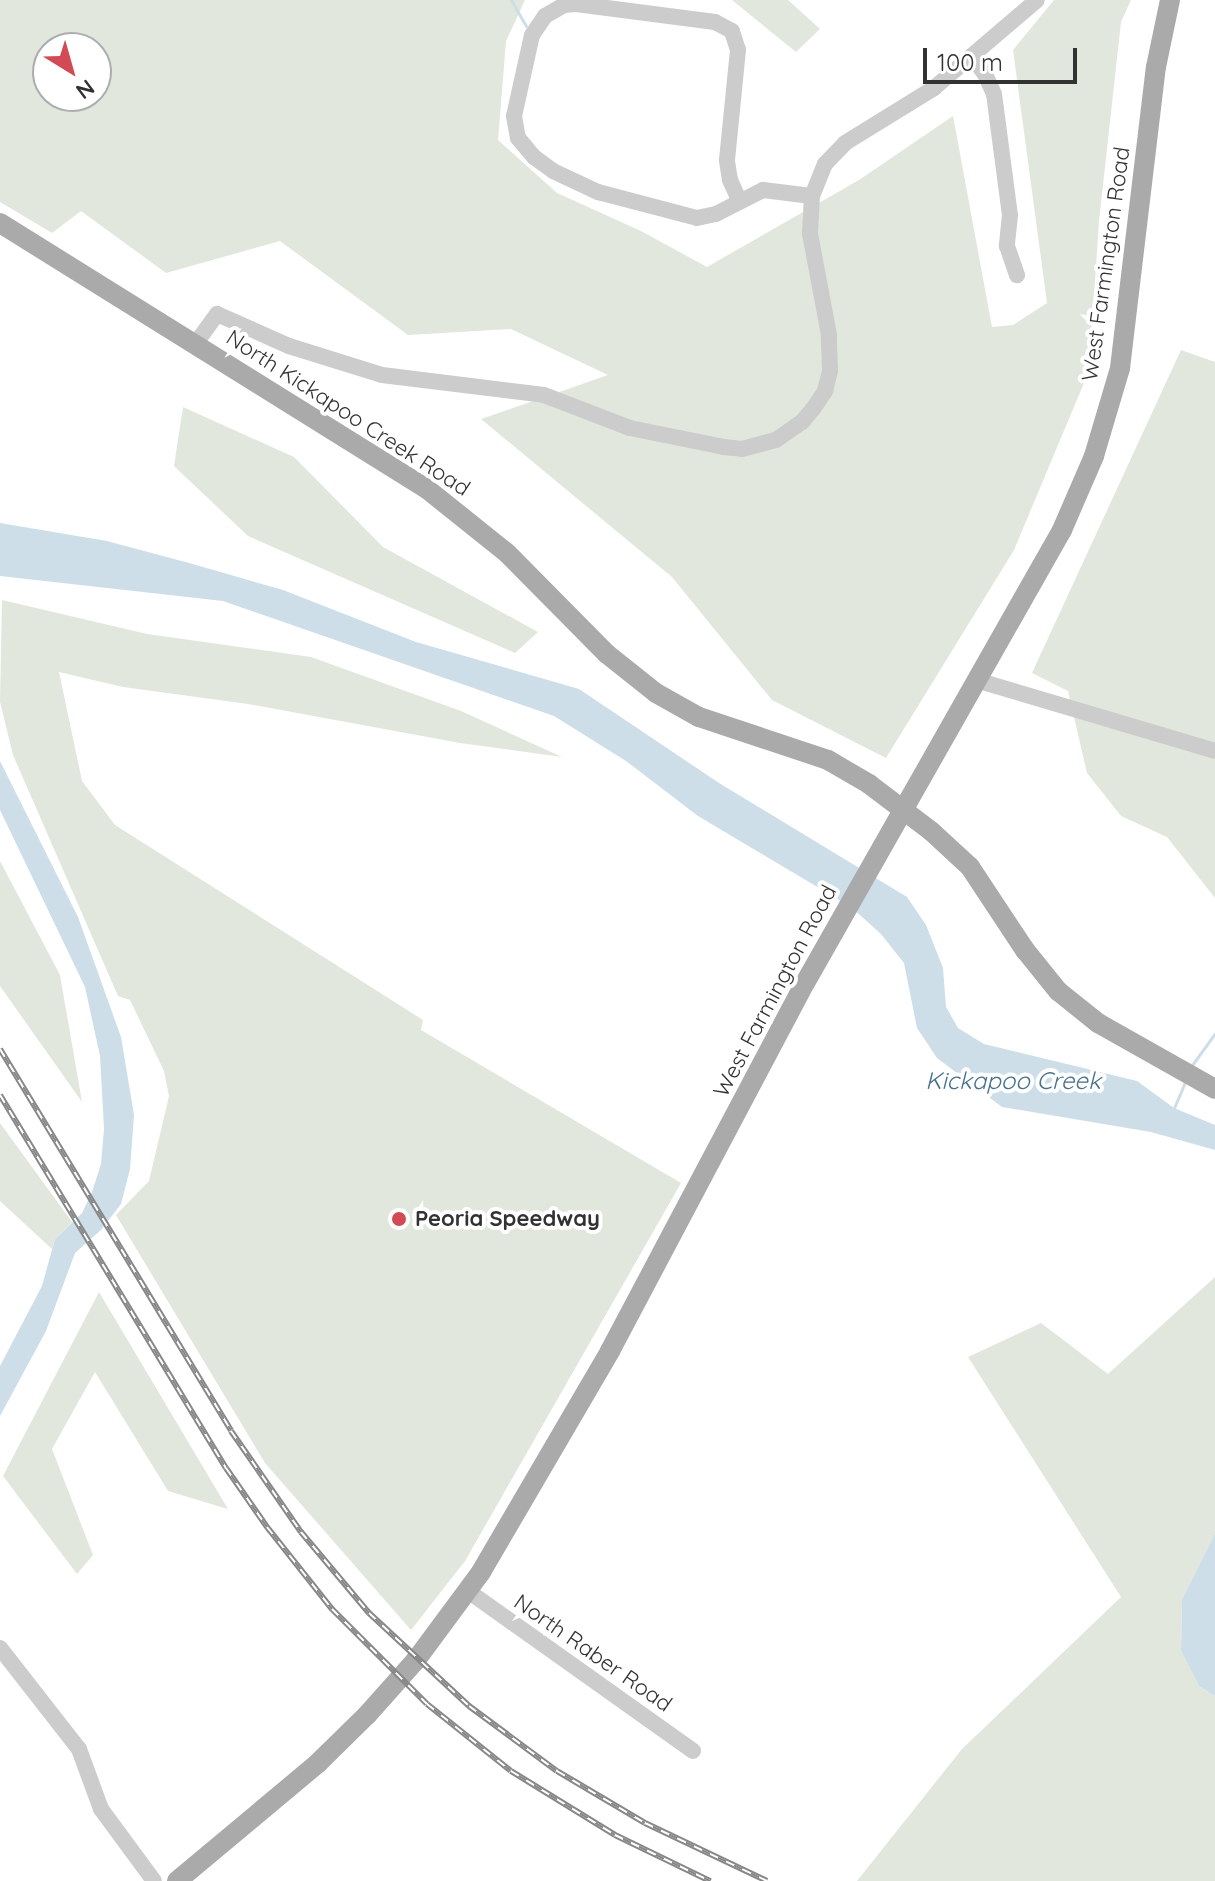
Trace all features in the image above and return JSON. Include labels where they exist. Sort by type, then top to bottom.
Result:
[{"type":"main road","name":"West Farmington Road","points":[[177,1881],[318,1763],[357,1725],[416,1660],[468,1591],[610,1351],[805,983],[1062,530],[1087,473],[1109,410],[1125,339],[1155,75],[1170,0]]},
{"type":"main road","name":"North Kickapoo Creek Road","points":[[0,223],[196,343],[314,422],[405,475],[464,517],[517,561],[625,670],[656,693],[709,720],[828,760],[857,775],[903,808],[970,867],[1033,962],[1058,991],[1098,1023],[1215,1089]]},
{"type":"street","points":[[196,343],[217,314],[289,346],[382,375],[544,395],[630,428],[724,447],[760,446],[789,433],[802,422],[825,391],[830,371],[829,335],[810,233],[812,196],[833,153],[926,94],[1037,0]]},
{"type":"street","points":[[739,200],[730,180],[727,160],[738,50],[732,31],[715,22],[576,4],[564,5],[545,16],[532,35],[514,116],[518,138],[534,157],[588,189],[684,217],[707,217],[739,200],[772,190],[812,196]]},
{"type":"street","points":[[972,57],[985,74],[994,94],[1010,215],[1007,246],[1017,275]]},
{"type":"street","points":[[976,680],[1215,751]]},
{"type":"street","name":"North Raber Road","points":[[468,1591],[693,1751]]},
{"type":"street","points":[[0,1648],[79,1749],[101,1809],[154,1881]]},
{"type":"shaded area","points":[[0,0],[525,0],[506,41],[498,140],[557,193],[641,231],[707,267],[859,180],[953,116],[992,327],[1013,325],[1047,303],[1013,50],[1054,0],[1131,0],[1121,22],[1099,221],[1089,371],[1014,550],[886,758],[772,700],[672,577],[481,419],[608,375],[511,329],[408,335],[280,241],[166,273],[81,211],[52,233],[0,202]]},
{"type":"shaded area","points":[[732,0],[788,0],[820,29],[796,52]]},
{"type":"shaded area","points":[[1181,350],[1215,362],[1215,898],[1167,837],[1121,816],[1087,773],[1068,691],[1032,673]]},
{"type":"shaded area","points":[[183,407],[294,457],[383,547],[538,632],[515,653],[248,536],[174,466]]},
{"type":"shaded area","name":"Peoria Speedway","points":[[2,600],[147,634],[311,657],[461,711],[562,757],[460,743],[248,704],[123,687],[59,672],[82,781],[115,825],[423,1020],[421,1030],[681,1183],[465,1561],[411,1630],[265,1463],[116,1215],[149,1181],[169,1096],[164,1071],[130,1000],[118,996],[13,755],[0,702]]},
{"type":"shaded area","points":[[0,861],[60,975],[82,1102],[0,986]]},
{"type":"shaded area","points":[[0,1123],[72,1222],[55,1239],[52,1249],[0,1201]]},
{"type":"shaded area","points":[[1215,1277],[1215,1533],[1182,1599],[1181,1651],[1199,1686],[1215,1696],[1215,1881],[857,1881],[962,1749],[1121,1597],[968,1357],[1041,1323],[1108,1374]]},
{"type":"shaded area","points":[[99,1292],[228,1509],[168,1491],[95,1372],[52,1449],[93,1555],[77,1574],[3,1476]]},
{"type":"water","name":"Kickapoo Creek","points":[[0,523],[107,541],[189,563],[283,590],[416,642],[579,689],[719,783],[907,897],[926,925],[943,968],[946,1007],[958,1028],[984,1044],[1137,1081],[1174,1108],[1215,1125],[1215,1150],[1151,1132],[1002,1107],[937,1058],[917,1028],[904,963],[881,934],[851,907],[698,816],[626,761],[554,716],[223,601],[0,576]]},
{"type":"water","points":[[0,761],[78,917],[121,1037],[134,1115],[130,1169],[121,1204],[101,1230],[75,1253],[46,1331],[0,1416],[0,1366],[42,1286],[55,1239],[82,1213],[92,1192],[101,1164],[104,1129],[100,1056],[85,987],[0,810]]},
{"type":"water","points":[[1215,1533],[1215,1696],[1199,1686],[1181,1651],[1182,1599]]},
{"type":"waterway","points":[[511,0],[526,26]]},
{"type":"waterway","points":[[1192,1065],[1215,1033]]},
{"type":"waterway","points":[[1174,1108],[1186,1080]]},
{"type":"railway","points":[[0,1049],[231,1431],[301,1532],[369,1613],[469,1706],[557,1771],[645,1823],[767,1881]]},
{"type":"railway","points":[[0,1095],[226,1468],[267,1527],[332,1609],[427,1704],[511,1771],[615,1835],[710,1881]]},
{"type":"place","name":"Peoria Speedway","points":[[399,1219]]}]
